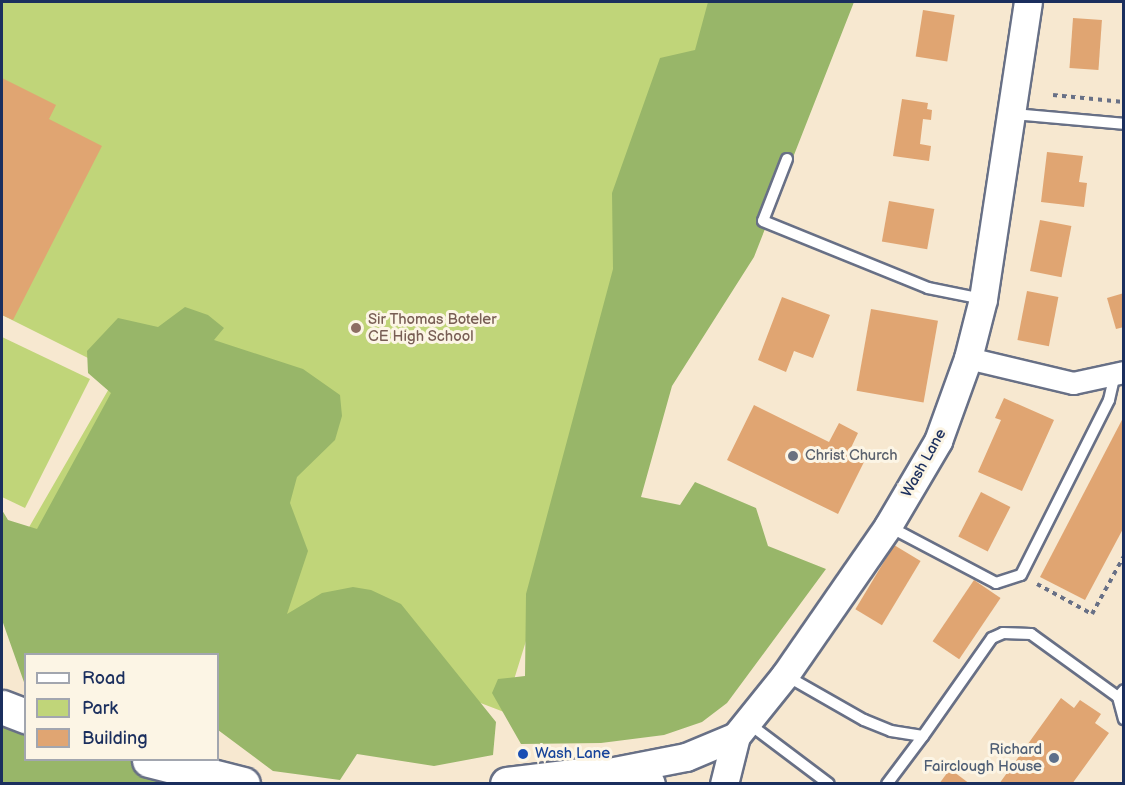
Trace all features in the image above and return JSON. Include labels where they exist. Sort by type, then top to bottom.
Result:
[{"type":"highway","points":[[2,707],[24,715]]},
{"type":"highway","points":[[157,761],[243,783]]},
{"type":"highway","points":[[507,783],[554,780],[598,773],[648,783]]},
{"type":"street","name":"Wash Lane","points":[[598,773],[644,769],[686,758],[742,729],[785,675],[888,526],[938,441],[968,358],[983,299],[1013,114],[1028,2]]},
{"type":"street","points":[[968,358],[1073,383],[1119,373]]},
{"type":"street","points":[[724,783],[742,729]]},
{"type":"lane","points":[[1013,114],[1124,124]]},
{"type":"lane","points":[[787,159],[763,221],[928,288],[983,299]]},
{"type":"lane","points":[[888,526],[996,583],[1021,575],[1109,400],[1119,373]]},
{"type":"lane","points":[[887,783],[992,638],[1003,633],[1031,634],[1121,693],[1124,719]]},
{"type":"lane","points":[[785,675],[864,720],[891,731],[923,736]]},
{"type":"lane","points":[[742,729],[829,783]]},
{"type":"path","points":[[1053,95],[1124,102]]},
{"type":"path","points":[[1021,575],[1092,614],[1124,556]]},
{"type":"green space","name":"Sir Thomas Boteler CE High School","points":[[2,2],[724,2],[504,712],[28,529],[118,373],[2,315]]},
{"type":"green space","points":[[708,2],[854,2],[754,257],[672,386],[641,497],[680,505],[695,482],[756,508],[768,546],[826,569],[727,703],[702,722],[664,735],[601,743],[521,744],[492,693],[498,679],[525,676],[526,594],[613,269],[612,193],[660,58],[695,50]]},
{"type":"green space","points":[[185,307],[208,315],[224,328],[214,340],[303,369],[340,395],[342,416],[335,440],[297,477],[290,503],[308,551],[287,614],[322,593],[353,587],[371,590],[401,604],[496,722],[493,755],[434,766],[357,754],[340,780],[273,771],[219,731],[219,653],[24,653],[24,682],[2,620],[2,510],[8,520],[37,529],[111,393],[88,373],[87,351],[118,318],[158,327]]},
{"type":"green space","points":[[2,337],[90,379],[25,508],[2,497]]},
{"type":"green space","points":[[2,702],[24,712],[24,761],[152,761],[210,784],[2,783]]},
{"type":"building","points":[[923,10],[955,15],[947,61],[916,56]]},
{"type":"building","points":[[1073,18],[1102,20],[1098,70],[1070,68]]},
{"type":"building","points":[[2,78],[56,105],[49,119],[102,146],[13,320],[2,315]]},
{"type":"building","points":[[902,99],[928,103],[927,109],[932,110],[931,120],[923,119],[920,144],[931,146],[929,161],[893,156]]},
{"type":"building","points":[[1047,152],[1083,156],[1079,182],[1087,183],[1084,207],[1041,202]]},
{"type":"building","points":[[889,201],[934,209],[927,249],[882,241]]},
{"type":"building","points":[[1040,220],[1071,226],[1061,277],[1030,271]]},
{"type":"building","points":[[1027,291],[1058,297],[1049,346],[1017,340]]},
{"type":"building","points":[[1124,293],[1124,327],[1116,329],[1107,298]]},
{"type":"building","points":[[782,297],[830,315],[813,358],[794,351],[786,372],[758,360]]},
{"type":"building","points":[[871,309],[938,321],[924,403],[857,391]]},
{"type":"building","points":[[1004,398],[1054,420],[1022,491],[978,472],[1001,420],[995,418]]},
{"type":"building","name":"Christ Church","points":[[754,405],[829,442],[839,423],[858,433],[849,452],[865,460],[838,514],[727,460]]},
{"type":"building","points":[[1124,416],[1124,527],[1085,600],[1040,577]]},
{"type":"building","points":[[981,492],[1010,507],[988,552],[958,537]]},
{"type":"building","points":[[894,545],[921,561],[882,625],[855,609]]},
{"type":"building","points":[[974,580],[1001,598],[959,659],[933,641]]},
{"type":"building","name":"Richard Fairclough House","points":[[1061,698],[1074,708],[1080,700],[1101,714],[1095,723],[1109,733],[1072,784],[999,784]]},
{"type":"building","name":"Richard Fairclough House","points":[[950,769],[970,784],[939,784]]},
{"type":"place","name":"Sir Thomas Boteler CE High School","points":[[356,328]]},
{"type":"place","name":"Christ Church","points":[[793,456]]},
{"type":"place","name":"Wash Lane","points":[[523,754]]},
{"type":"place","name":"Richard Fairclough House","points":[[1054,758]]}]
